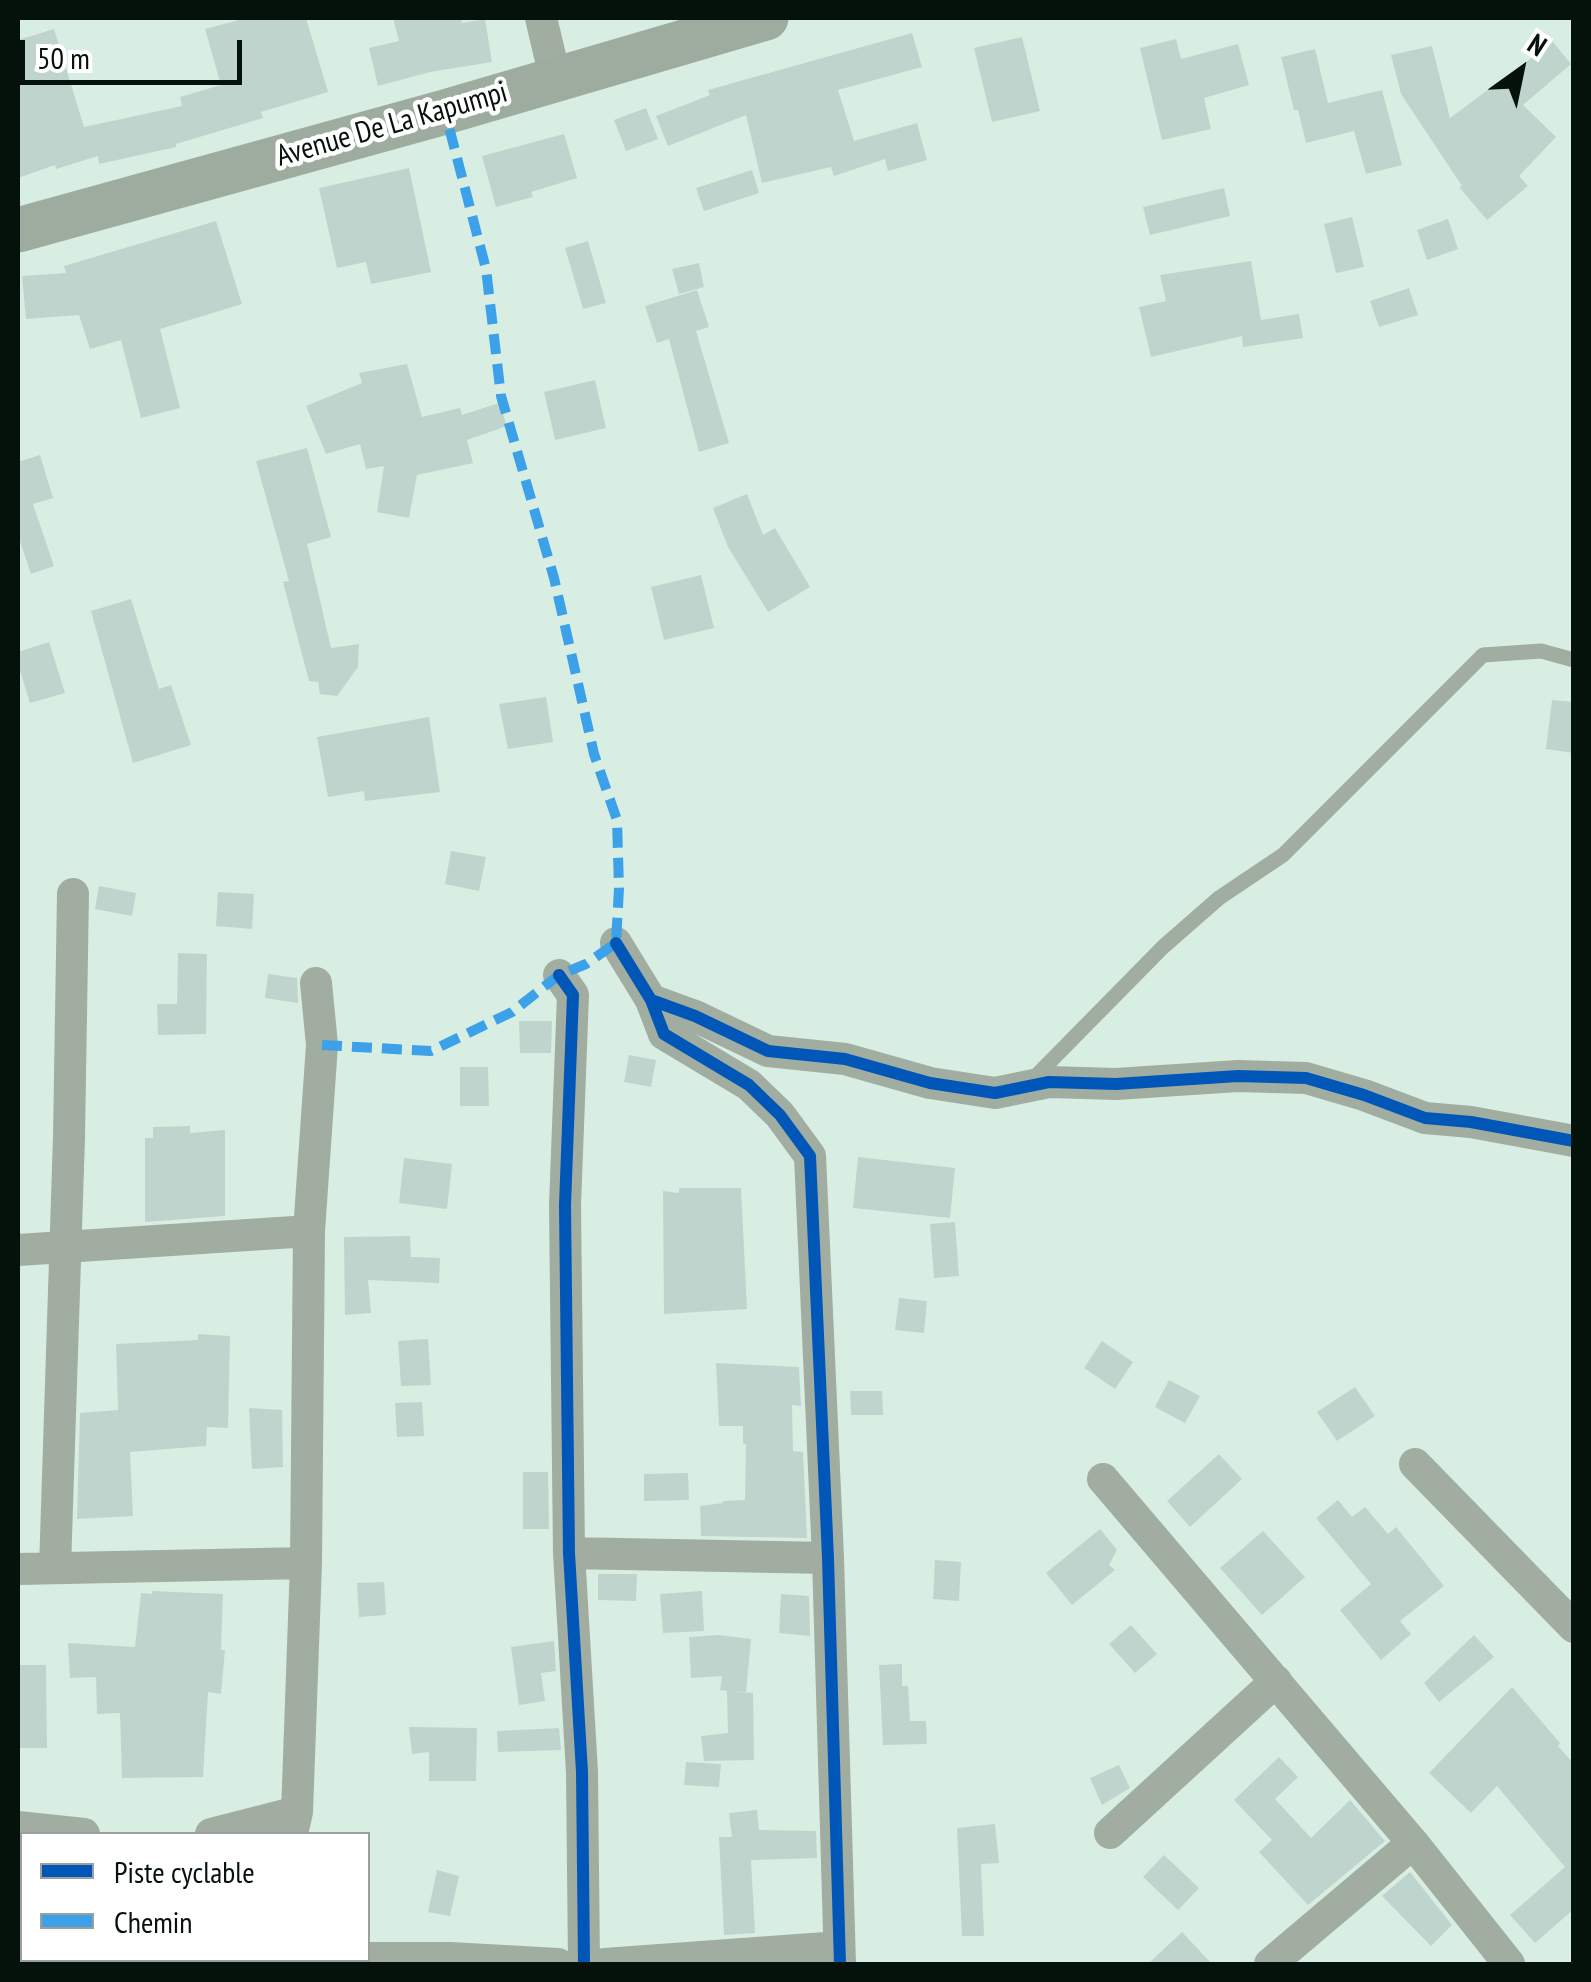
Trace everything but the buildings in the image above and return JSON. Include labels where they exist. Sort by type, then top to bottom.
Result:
[{"type":"main road","name":"Avenue De La Kapumpi","points":[[18,230],[766,18]]},
{"type":"street","points":[[541,18],[555,77]]},
{"type":"street","points":[[54,1568],[73,894]]},
{"type":"street","points":[[606,1964],[840,1956],[810,1156],[780,1115],[750,1085],[664,1034],[651,1000],[616,943]]},
{"type":"street","points":[[559,975],[573,995],[566,1205],[569,1553],[582,1772],[584,1964]]},
{"type":"street","points":[[227,1832],[295,1823],[306,1563],[308,1230],[322,1045],[316,983]]},
{"type":"street","points":[[651,1000],[768,1050],[845,1059],[962,1088],[995,1092],[1049,1082],[1116,1084],[1238,1076],[1306,1078],[1425,1118],[1574,1140]]},
{"type":"street","points":[[18,1250],[308,1230]]},
{"type":"street","points":[[1415,1464],[1574,1627]]},
{"type":"street","points":[[1103,1479],[1413,1843],[1509,1964]]},
{"type":"street","points":[[569,1553],[828,1558]]},
{"type":"street","points":[[18,1569],[306,1563]]},
{"type":"street","points":[[1110,1832],[1276,1681]]},
{"type":"street","points":[[18,1828],[62,1832]]},
{"type":"street","points":[[1270,1964],[1413,1843]]},
{"type":"street","points":[[370,1958],[558,1964]]},
{"type":"lane","points":[[1024,1088],[1163,947],[1219,898],[1283,855],[1484,655],[1540,652],[1574,660]]},
{"type":"marked path","points":[[322,1045],[431,1051],[512,1012],[559,975],[586,964],[616,943],[617,820],[594,754],[554,578],[501,396],[486,269],[445,112]]},
{"type":"cycle path","points":[[616,943],[651,1000],[768,1051],[845,1059],[930,1083],[995,1093],[1049,1082],[1116,1084],[1238,1076],[1306,1078],[1425,1118],[1471,1122],[1574,1141]]},
{"type":"cycle path","points":[[559,975],[573,995],[565,1205],[569,1553],[582,1772],[584,1964]]},
{"type":"cycle path","points":[[651,1000],[664,1034],[749,1085],[780,1115],[810,1156],[828,1558],[840,1964]]}]
